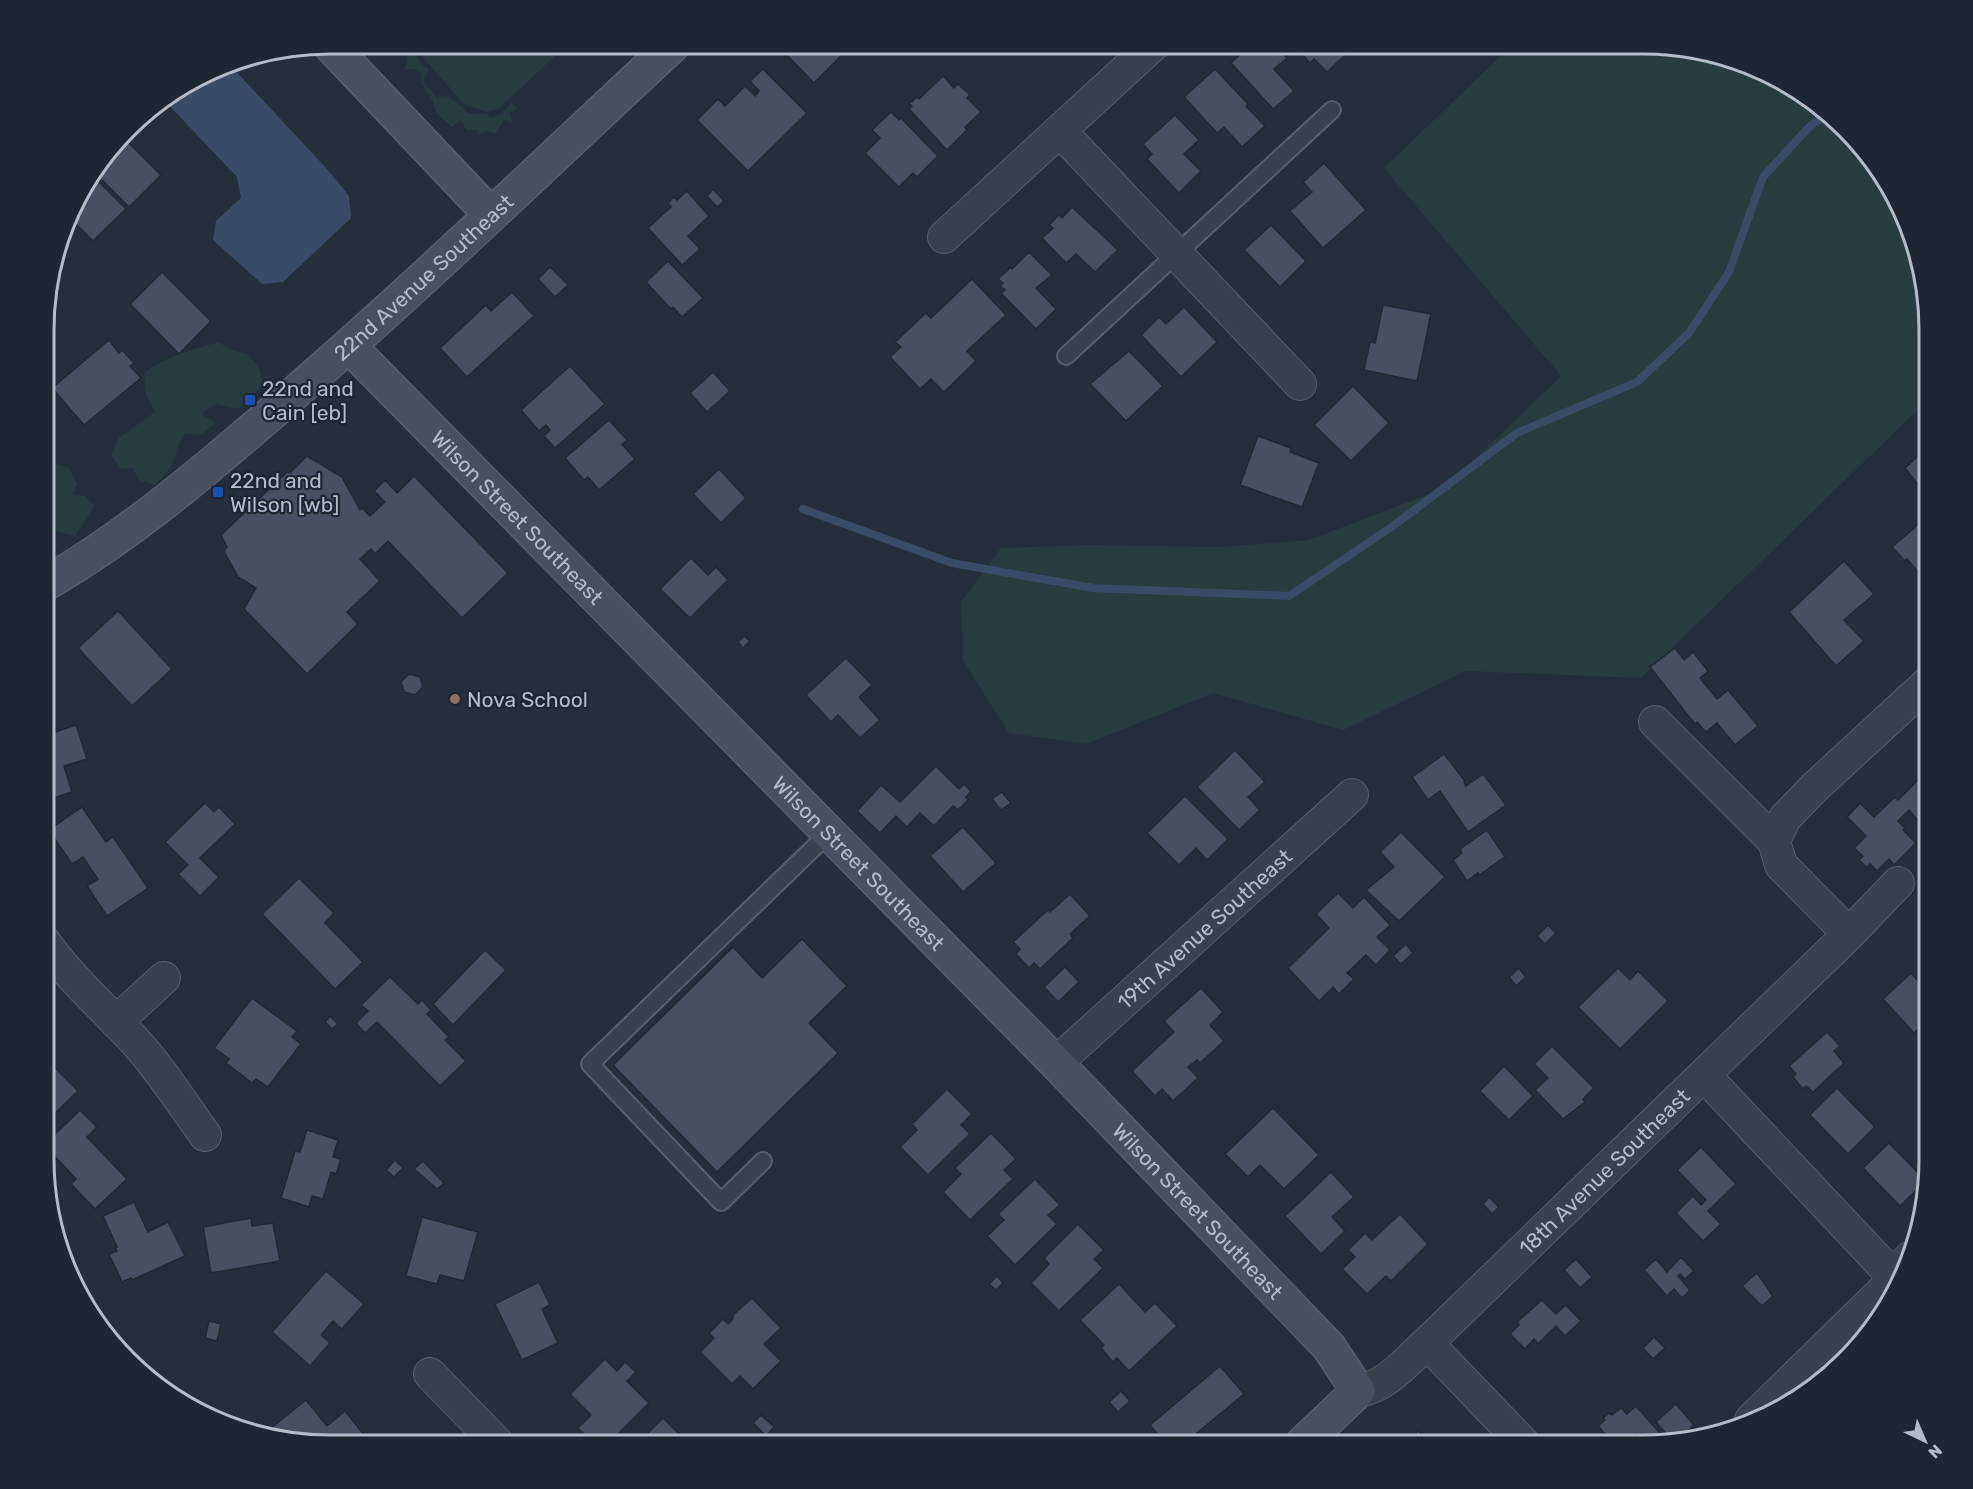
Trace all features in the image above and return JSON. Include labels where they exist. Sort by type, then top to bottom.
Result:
[{"type":"street","points":[[339,54],[491,214]]},
{"type":"street","name":"22nd Avenue Southeast","points":[[54,579],[91,557],[149,516],[202,473],[349,346],[663,54]]},
{"type":"street","points":[[944,237],[1143,54]]},
{"type":"street","points":[[1060,131],[1300,384]]},
{"type":"street","name":"Wilson Street Southeast","points":[[349,346],[1056,1063],[1329,1347],[1358,1391]]},
{"type":"street","points":[[1774,841],[1785,818],[1814,788],[1919,691]]},
{"type":"street","points":[[1655,722],[1774,841],[1781,865],[1849,934]]},
{"type":"street","name":"19th Avenue Southeast","points":[[1056,1063],[1352,795]]},
{"type":"street","name":"18th Avenue Southeast","points":[[1312,1435],[1358,1391],[1371,1389],[1382,1383],[1427,1343],[1849,934],[1898,883]]},
{"type":"street","points":[[54,954],[70,974],[134,1040],[164,1076],[205,1135]]},
{"type":"street","points":[[116,1022],[164,978]]},
{"type":"street","points":[[1704,1075],[1898,1263]]},
{"type":"street","points":[[1762,1408],[1885,1289],[1892,1279]]},
{"type":"street","points":[[1427,1343],[1515,1435]]},
{"type":"street","points":[[430,1374],[489,1435]]},
{"type":"lane","points":[[1066,356],[1332,110]]},
{"type":"lane","points":[[763,1161],[721,1202],[590,1064],[829,832]]},
{"type":"green space","points":[[408,54],[414,54],[423,67],[429,68],[423,82],[437,97],[448,96],[470,114],[486,114],[491,118],[501,114],[511,103],[518,108],[509,113],[513,124],[504,120],[495,134],[487,131],[479,135],[476,130],[466,130],[461,120],[452,127],[436,113],[432,99],[421,83],[422,73],[414,69],[403,70],[407,64]]},
{"type":"green space","points":[[420,54],[557,54],[499,108],[486,112],[464,104]]},
{"type":"green space","points":[[1503,54],[1679,56],[1714,63],[1765,82],[1811,111],[1838,135],[1862,162],[1891,208],[1910,259],[1917,294],[1919,409],[1641,678],[1466,671],[1343,730],[1213,693],[1086,744],[1009,733],[963,661],[961,602],[1001,548],[1086,545],[1221,547],[1309,540],[1445,488],[1561,376],[1384,168]]},
{"type":"green space","points":[[219,342],[230,350],[247,354],[258,366],[264,384],[237,409],[216,404],[201,414],[216,423],[201,435],[185,434],[178,446],[172,466],[155,485],[139,480],[133,468],[121,469],[111,455],[119,438],[155,412],[146,395],[144,373],[190,350]]},
{"type":"green space","points":[[54,464],[69,468],[77,484],[73,495],[85,496],[95,506],[75,536],[56,531]]},
{"type":"water","points":[[236,71],[328,170],[349,196],[351,218],[283,282],[262,284],[213,240],[216,221],[241,198],[237,177],[170,106],[208,82]]},
{"type":"building","points":[[786,54],[843,54],[814,83]]},
{"type":"building","points":[[1241,54],[1284,54],[1287,58],[1274,69],[1294,91],[1273,109],[1231,63]]},
{"type":"building","points":[[1302,54],[1346,54],[1327,72],[1314,59],[1310,63]]},
{"type":"building","points":[[763,69],[807,113],[748,171],[697,120],[718,99],[725,106],[745,86],[755,96],[759,91],[750,81]]},
{"type":"building","points":[[1215,69],[1265,126],[1242,147],[1224,127],[1217,133],[1184,97]]},
{"type":"building","points":[[943,76],[954,88],[958,84],[970,95],[967,98],[981,112],[965,127],[967,130],[947,150],[909,109],[912,106],[909,104],[917,97],[919,99]]},
{"type":"building","points":[[891,112],[899,120],[901,118],[938,156],[917,177],[913,173],[899,187],[865,153],[880,138],[872,130]]},
{"type":"building","points":[[1175,115],[1199,140],[1184,154],[1201,171],[1179,193],[1147,159],[1152,154],[1143,144]]},
{"type":"building","points":[[128,142],[161,175],[129,207],[100,178]]},
{"type":"building","points":[[1324,163],[1366,210],[1323,248],[1290,211],[1312,192],[1303,182]]},
{"type":"building","points":[[98,181],[126,209],[93,241],[76,224]]},
{"type":"building","points":[[713,189],[724,201],[717,207],[707,196]]},
{"type":"building","points":[[687,191],[709,216],[688,236],[700,249],[682,265],[648,228],[671,207],[668,203],[674,197],[677,200]]},
{"type":"building","points":[[1072,207],[1118,250],[1095,272],[1076,254],[1066,263],[1042,238],[1053,228],[1049,225],[1059,215],[1062,218]]},
{"type":"building","points":[[1271,225],[1306,261],[1280,287],[1244,250]]},
{"type":"building","points":[[1029,252],[1052,275],[1036,288],[1056,309],[1036,329],[1001,293],[1005,290],[1000,286],[1003,283],[998,279]]},
{"type":"building","points":[[668,261],[703,298],[682,317],[673,307],[671,309],[646,282]]},
{"type":"building","points":[[550,267],[568,285],[555,297],[538,279]]},
{"type":"building","points":[[162,272],[211,321],[179,354],[130,304]]},
{"type":"building","points":[[972,279],[1006,315],[967,351],[976,361],[944,392],[931,379],[920,389],[890,357],[901,347],[895,342],[926,313],[931,318]]},
{"type":"building","points":[[512,292],[534,316],[467,377],[440,348],[486,305],[491,311]]},
{"type":"building","points":[[1383,305],[1431,314],[1417,381],[1364,370],[1370,342],[1375,343]]},
{"type":"building","points":[[1184,307],[1217,342],[1181,377],[1141,335],[1159,317],[1166,324]]},
{"type":"building","points":[[109,340],[119,353],[122,350],[134,363],[130,366],[141,378],[84,425],[54,390],[54,386]]},
{"type":"building","points":[[1129,351],[1163,386],[1126,421],[1090,384]]},
{"type":"building","points":[[570,366],[605,404],[555,448],[544,436],[550,430],[546,425],[539,431],[521,410]]},
{"type":"building","points":[[713,372],[730,391],[707,412],[690,393]]},
{"type":"building","points":[[1353,386],[1389,423],[1351,461],[1314,425]]},
{"type":"building","points":[[609,420],[627,440],[622,444],[635,459],[599,490],[588,477],[584,480],[565,458]]},
{"type":"building","points":[[1258,436],[1291,448],[1290,452],[1319,463],[1302,507],[1240,485]]},
{"type":"building","points":[[1919,455],[1919,486],[1905,468]]},
{"type":"building","points":[[307,456],[342,477],[360,510],[362,508],[370,516],[385,502],[374,491],[385,480],[397,493],[414,476],[508,573],[462,618],[388,541],[375,554],[371,549],[360,559],[380,581],[347,612],[358,624],[307,674],[244,609],[256,588],[238,577],[224,551],[227,547],[221,535]]},
{"type":"building","points":[[719,469],[746,498],[721,523],[693,494]]},
{"type":"building","points":[[1919,524],[1919,573],[1907,559],[1905,561],[1892,547]]},
{"type":"building","points":[[691,558],[708,575],[716,567],[728,580],[690,618],[660,589]]},
{"type":"building","points":[[1844,561],[1874,594],[1844,620],[1864,641],[1836,666],[1789,612]]},
{"type":"building","points":[[118,611],[172,669],[132,706],[78,648]]},
{"type":"building","points":[[744,636],[750,641],[743,648],[738,642]]},
{"type":"building","points":[[1675,648],[1684,660],[1693,652],[1708,671],[1700,678],[1717,699],[1728,690],[1758,726],[1735,745],[1717,723],[1706,732],[1697,722],[1695,724],[1650,667]]},
{"type":"building","points":[[846,658],[872,685],[859,697],[880,720],[860,738],[838,715],[831,722],[806,695]]},
{"type":"building","points":[[409,674],[420,677],[423,687],[415,695],[404,692],[401,682]]},
{"type":"building","points":[[76,725],[87,759],[64,766],[72,792],[54,798],[54,729],[55,732]]},
{"type":"building","points":[[1235,750],[1265,782],[1248,797],[1260,810],[1239,830],[1197,787]]},
{"type":"building","points":[[1444,754],[1465,781],[1466,786],[1483,774],[1506,805],[1468,832],[1440,791],[1428,800],[1412,777]]},
{"type":"building","points":[[936,766],[959,789],[964,784],[971,791],[966,797],[968,800],[958,810],[953,806],[934,826],[920,813],[907,827],[896,816],[880,833],[857,811],[881,785],[900,802]]},
{"type":"building","points":[[1919,779],[1919,821],[1909,810],[1898,821],[1905,828],[1903,830],[1916,843],[1894,865],[1889,859],[1877,871],[1870,864],[1867,868],[1859,860],[1863,856],[1854,848],[1866,836],[1847,817],[1860,803],[1874,817],[1895,797],[1898,800]]},
{"type":"building","points":[[1002,792],[1011,803],[1001,810],[992,799]]},
{"type":"building","points":[[1185,796],[1228,839],[1207,860],[1196,848],[1179,865],[1147,833]]},
{"type":"building","points":[[205,803],[214,812],[219,807],[235,824],[200,858],[219,877],[200,896],[178,874],[188,865],[165,842]]},
{"type":"building","points":[[82,807],[106,842],[113,837],[148,888],[107,916],[87,886],[98,879],[83,857],[72,864],[54,837],[54,827]]},
{"type":"building","points":[[963,827],[996,863],[963,892],[930,856]]},
{"type":"building","points":[[1487,830],[1505,857],[1467,881],[1453,860],[1462,853],[1460,849]]},
{"type":"building","points":[[1401,832],[1445,877],[1399,921],[1366,890],[1394,867],[1380,852]]},
{"type":"building","points":[[299,878],[334,913],[325,923],[363,962],[335,989],[262,914]]},
{"type":"building","points":[[1338,893],[1353,908],[1364,897],[1390,925],[1377,937],[1390,950],[1376,965],[1366,955],[1347,973],[1354,979],[1339,994],[1333,987],[1319,1001],[1288,968],[1329,928],[1316,914]]},
{"type":"building","points":[[1070,894],[1090,916],[1070,934],[1073,938],[1040,969],[1034,963],[1029,968],[1016,954],[1020,949],[1013,942],[1048,910],[1050,912]]},
{"type":"building","points":[[1548,925],[1556,933],[1545,944],[1537,936]]},
{"type":"building","points":[[802,939],[847,986],[809,1023],[838,1053],[717,1172],[613,1065],[733,947],[762,978]]},
{"type":"building","points":[[1406,944],[1413,953],[1401,964],[1393,956]]},
{"type":"building","points":[[485,950],[506,970],[453,1025],[433,1004]]},
{"type":"building","points":[[1065,967],[1079,982],[1058,1002],[1044,987]]},
{"type":"building","points":[[1519,968],[1526,977],[1516,986],[1509,977]]},
{"type":"building","points":[[1618,968],[1630,980],[1638,971],[1668,1001],[1620,1049],[1578,1007]]},
{"type":"building","points":[[1911,973],[1919,982],[1919,1028],[1914,1033],[1883,999]]},
{"type":"building","points":[[390,977],[418,1004],[422,1000],[431,1010],[427,1014],[449,1037],[445,1040],[466,1061],[440,1086],[377,1022],[365,1033],[356,1023],[368,1011],[361,1005]]},
{"type":"building","points":[[1201,988],[1223,1012],[1210,1025],[1224,1041],[1200,1063],[1197,1060],[1188,1067],[1198,1078],[1173,1101],[1162,1089],[1155,1096],[1132,1071],[1174,1032],[1164,1021]]},
{"type":"building","points":[[252,998],[297,1031],[292,1037],[301,1044],[268,1087],[256,1079],[252,1083],[226,1063],[229,1059],[214,1048]]},
{"type":"building","points":[[330,1016],[338,1024],[332,1029],[325,1022]]},
{"type":"building","points":[[1827,1032],[1840,1046],[1834,1051],[1844,1063],[1813,1092],[1806,1086],[1803,1089],[1793,1077],[1796,1074],[1789,1066]]},
{"type":"building","points":[[1552,1046],[1594,1088],[1583,1099],[1585,1102],[1563,1119],[1535,1090],[1548,1078],[1534,1064]]},
{"type":"building","points":[[1504,1066],[1533,1096],[1509,1120],[1480,1091]]},
{"type":"building","points":[[54,1067],[78,1091],[54,1114]]},
{"type":"building","points":[[1837,1088],[1875,1127],[1848,1154],[1810,1115]]},
{"type":"building","points":[[947,1089],[972,1114],[961,1125],[970,1134],[928,1175],[900,1147],[917,1130],[912,1124]]},
{"type":"building","points":[[1273,1108],[1319,1155],[1284,1189],[1260,1165],[1248,1177],[1225,1154]]},
{"type":"building","points":[[80,1110],[97,1127],[87,1137],[127,1179],[95,1209],[71,1184],[76,1179],[54,1156],[54,1135]]},
{"type":"building","points":[[307,1130],[338,1140],[333,1157],[341,1159],[336,1174],[331,1172],[323,1199],[312,1196],[309,1207],[281,1198],[295,1151],[300,1152]]},
{"type":"building","points":[[991,1133],[1016,1159],[1004,1170],[1013,1179],[970,1220],[943,1192],[961,1174],[955,1168]]},
{"type":"building","points":[[1889,1143],[1918,1173],[1917,1189],[1900,1206],[1863,1168]]},
{"type":"building","points":[[1701,1147],[1736,1184],[1708,1211],[1721,1224],[1703,1241],[1676,1213],[1693,1196],[1701,1205],[1706,1200],[1677,1170]]},
{"type":"building","points":[[395,1160],[403,1168],[394,1177],[386,1170]]},
{"type":"building","points":[[423,1161],[444,1183],[437,1189],[414,1169]]},
{"type":"building","points":[[1331,1172],[1354,1197],[1332,1217],[1345,1231],[1321,1254],[1285,1216]]},
{"type":"building","points":[[1035,1179],[1060,1205],[1048,1215],[1057,1224],[1015,1265],[987,1236],[1004,1220],[998,1214]]},
{"type":"building","points":[[1489,1197],[1499,1207],[1492,1214],[1483,1204]]},
{"type":"building","points":[[134,1202],[148,1232],[168,1222],[185,1256],[132,1280],[131,1278],[122,1282],[109,1254],[117,1251],[115,1248],[117,1247],[103,1216]]},
{"type":"building","points":[[1400,1214],[1428,1244],[1391,1281],[1386,1276],[1367,1294],[1342,1269],[1355,1257],[1348,1250],[1365,1233],[1372,1240]]},
{"type":"building","points":[[422,1217],[478,1232],[464,1281],[440,1275],[437,1284],[406,1276]]},
{"type":"building","points":[[251,1218],[252,1226],[273,1223],[280,1261],[211,1273],[203,1227]]},
{"type":"building","points":[[1078,1224],[1104,1250],[1094,1259],[1103,1268],[1059,1311],[1031,1283],[1049,1264],[1044,1258]]},
{"type":"building","points":[[1681,1257],[1694,1271],[1685,1279],[1680,1274],[1678,1276],[1690,1290],[1682,1298],[1674,1289],[1667,1296],[1644,1270],[1656,1259],[1667,1272]]},
{"type":"building","points":[[1576,1259],[1592,1277],[1580,1288],[1564,1270]]},
{"type":"building","points":[[326,1271],[364,1304],[342,1329],[333,1321],[321,1335],[330,1343],[310,1366],[272,1332]]},
{"type":"building","points":[[1757,1273],[1773,1296],[1762,1306],[1742,1286]]},
{"type":"building","points":[[997,1276],[1003,1283],[996,1290],[989,1284]]},
{"type":"building","points":[[539,1282],[550,1305],[542,1309],[558,1343],[522,1360],[495,1304]]},
{"type":"building","points":[[1119,1284],[1145,1312],[1155,1303],[1177,1326],[1129,1371],[1117,1358],[1113,1362],[1101,1348],[1104,1345],[1080,1320]]},
{"type":"building","points":[[752,1298],[781,1328],[764,1344],[781,1361],[753,1389],[740,1376],[732,1384],[700,1352],[714,1338],[709,1333],[723,1319],[728,1324],[733,1319],[733,1315]]},
{"type":"building","points":[[1542,1300],[1556,1314],[1566,1305],[1581,1321],[1565,1336],[1556,1326],[1538,1344],[1534,1339],[1525,1349],[1510,1334],[1519,1325],[1517,1322]]},
{"type":"building","points":[[209,1321],[221,1324],[217,1341],[205,1338]]},
{"type":"building","points":[[1654,1337],[1665,1348],[1653,1359],[1643,1348]]},
{"type":"building","points":[[605,1359],[617,1371],[625,1362],[636,1372],[627,1381],[649,1403],[617,1435],[585,1435],[578,1428],[591,1415],[570,1394]]},
{"type":"building","points":[[1220,1366],[1244,1394],[1197,1435],[1158,1435],[1150,1425]]},
{"type":"building","points":[[1121,1391],[1130,1401],[1118,1412],[1109,1402]]},
{"type":"building","points":[[306,1400],[327,1426],[345,1411],[364,1435],[294,1433],[270,1429]]},
{"type":"building","points":[[1676,1404],[1694,1425],[1687,1432],[1666,1434],[1656,1422]]},
{"type":"building","points":[[1636,1406],[1661,1434],[1606,1435],[1598,1426],[1609,1413],[1612,1415],[1621,1408],[1627,1414]]},
{"type":"building","points":[[761,1415],[774,1427],[765,1435],[753,1423]]},
{"type":"building","points":[[663,1418],[680,1435],[646,1435]]},
{"type":"waterway","points":[[803,509],[952,563],[1093,588],[1289,596],[1393,526],[1517,433],[1637,382],[1689,333],[1729,272],[1763,177],[1810,126],[1821,119]]},
{"type":"place","name":"22nd and Cain [eb]","points":[[250,400]]},
{"type":"place","name":"22nd and Wilson [wb]","points":[[218,492]]},
{"type":"place","name":"Nova School","points":[[455,699]]}]
